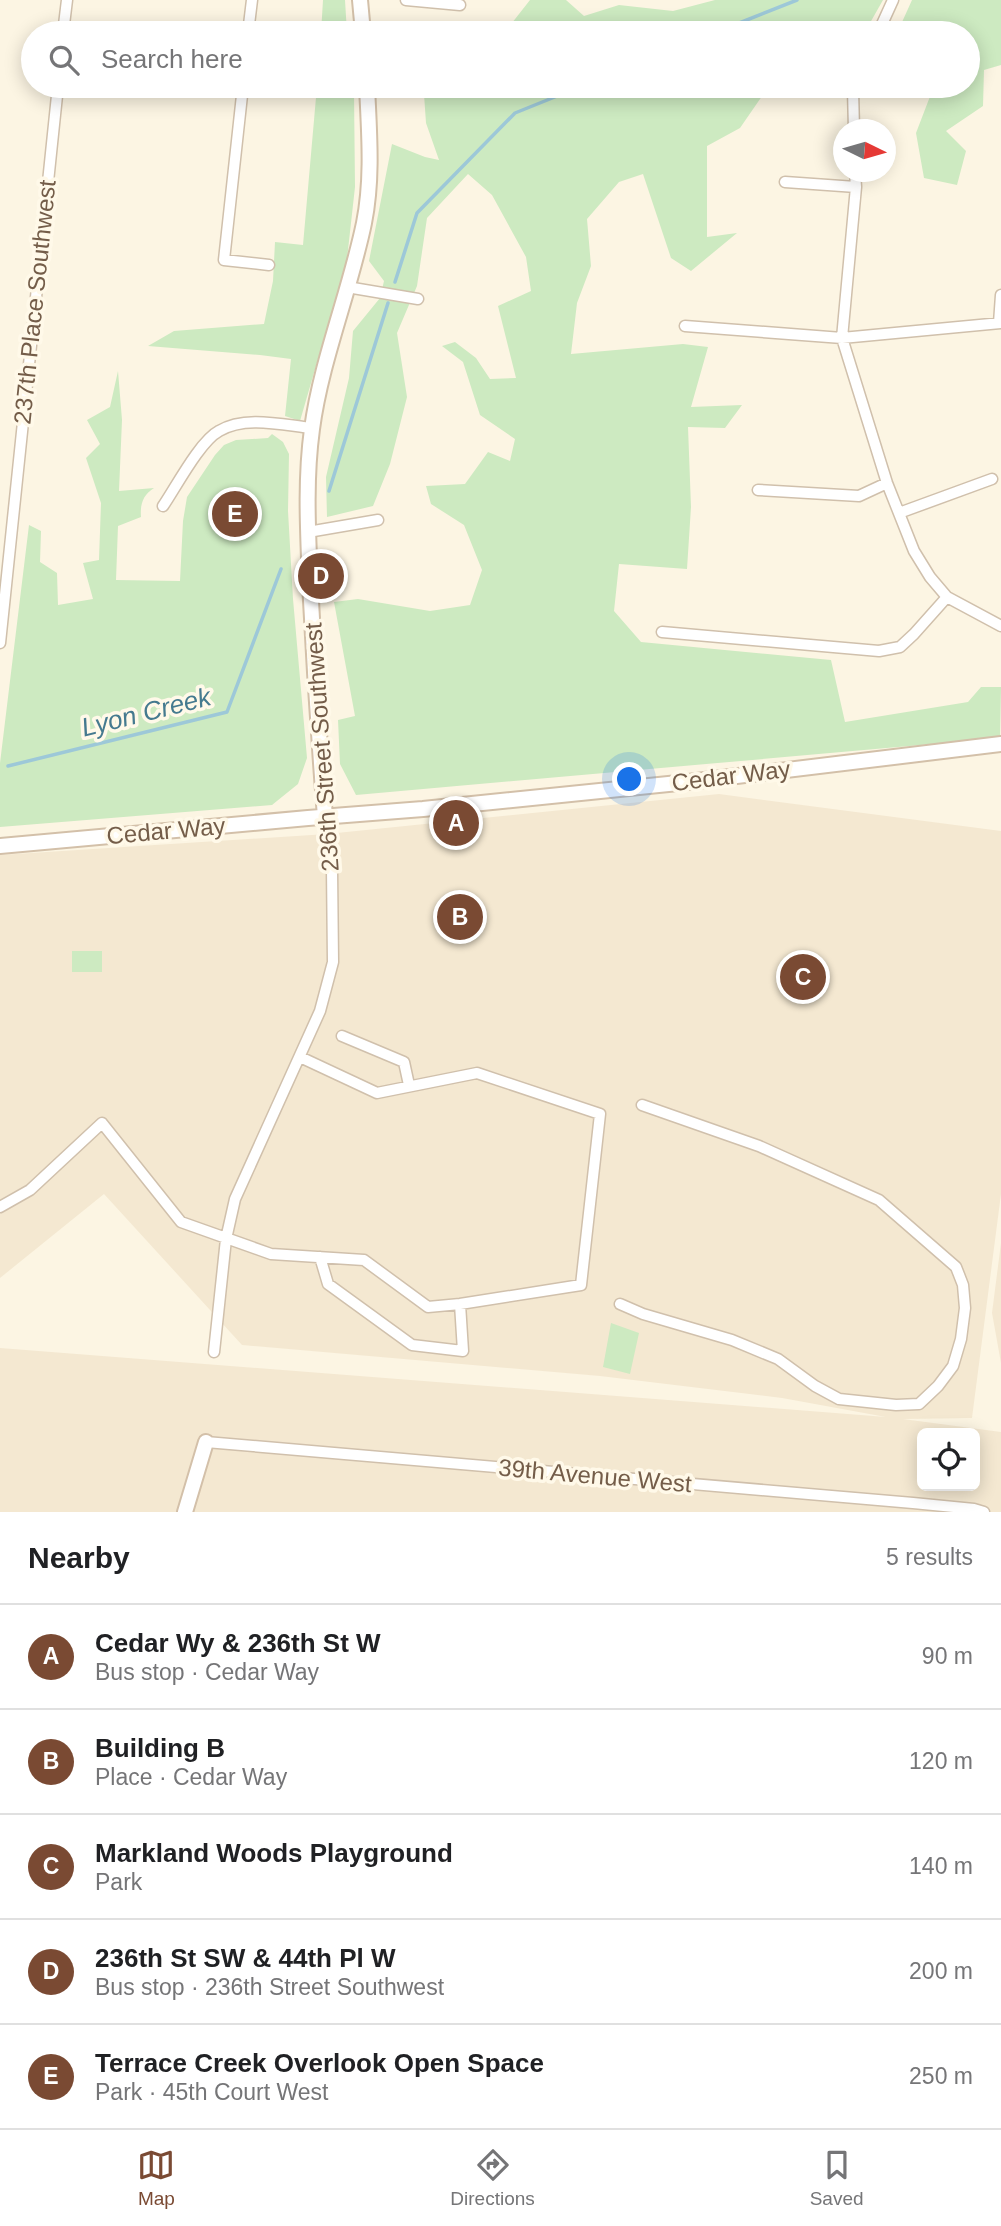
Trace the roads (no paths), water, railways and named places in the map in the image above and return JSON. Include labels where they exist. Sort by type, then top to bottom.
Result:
[{"type":"main road","points":[[360,0],[362,21]]},
{"type":"main road","name":"236th Street Southwest","points":[[326,817],[314,670],[308,532],[309,468],[312,428],[328,355],[365,221],[370,181],[367,98]]},
{"type":"main road","name":"Cedar Way","points":[[0,846],[423,809],[688,782],[1001,744]]},
{"type":"main road","points":[[186,1512],[206,1441]]},
{"type":"street","points":[[64,21],[67,0]]},
{"type":"street","points":[[249,21],[252,0]]},
{"type":"street","points":[[406,0],[460,5]]},
{"type":"street","points":[[883,21],[893,0]]},
{"type":"street","name":"237th Place Southwest","points":[[0,643],[57,98]]},
{"type":"street","points":[[242,98],[224,260],[269,265]]},
{"type":"street","points":[[853,98],[854,119]]},
{"type":"street","points":[[785,182],[856,187]]},
{"type":"street","points":[[856,182],[842,338],[887,483],[914,551],[929,577],[947,597],[1001,626]]},
{"type":"street","points":[[347,287],[418,299]]},
{"type":"street","points":[[685,326],[842,338],[1000,323],[1001,295]]},
{"type":"street","points":[[163,506],[205,443],[219,430],[254,422],[312,428]]},
{"type":"street","points":[[900,513],[992,479]]},
{"type":"street","points":[[758,491],[859,496],[887,483]]},
{"type":"street","points":[[308,532],[378,520]]},
{"type":"street","points":[[662,632],[879,651],[900,647],[947,597]]},
{"type":"street","name":"236th Street Southwest","points":[[214,1352],[226,1239],[234,1199],[320,1011],[333,962],[332,869],[326,817]]},
{"type":"street","points":[[342,1036],[404,1062],[409,1085]]},
{"type":"street","points":[[0,1207],[30,1190],[102,1123],[181,1222],[226,1239],[271,1254],[364,1260],[428,1307],[581,1285],[600,1114],[477,1073],[377,1093],[300,1057]]},
{"type":"street","points":[[620,1304],[643,1314],[732,1340],[778,1359],[839,1399],[896,1405],[919,1404],[938,1386],[953,1366],[961,1339],[965,1308],[963,1286],[956,1267],[879,1199],[759,1146],[642,1105]]},
{"type":"street","points":[[320,1257],[328,1284],[412,1345],[463,1351],[460,1304]]},
{"type":"street","name":"39th Avenue West","points":[[206,1441],[954,1507],[984,1512]]},
{"type":"waterway","name":"Lyon Creek","points":[[744,21],[797,0]]},
{"type":"waterway","name":"Lyon Creek","points":[[395,282],[417,213],[515,113],[552,98]]},
{"type":"waterway","name":"Lyon Creek","points":[[329,491],[388,303]]},
{"type":"waterway","name":"Lyon Creek","points":[[8,766],[227,712],[281,569]]},
{"type":"place","name":"Terrace Creek Overlook Open Space","points":[[235,514]]},
{"type":"place","name":"236th St SW & 44th Pl W","points":[[321,576]]},
{"type":"place","name":"Cedar Wy & 236th St W","points":[[456,823]]},
{"type":"place","name":"Building B","points":[[460,917]]},
{"type":"place","name":"Markland Woods Playground","points":[[803,977]]}]
